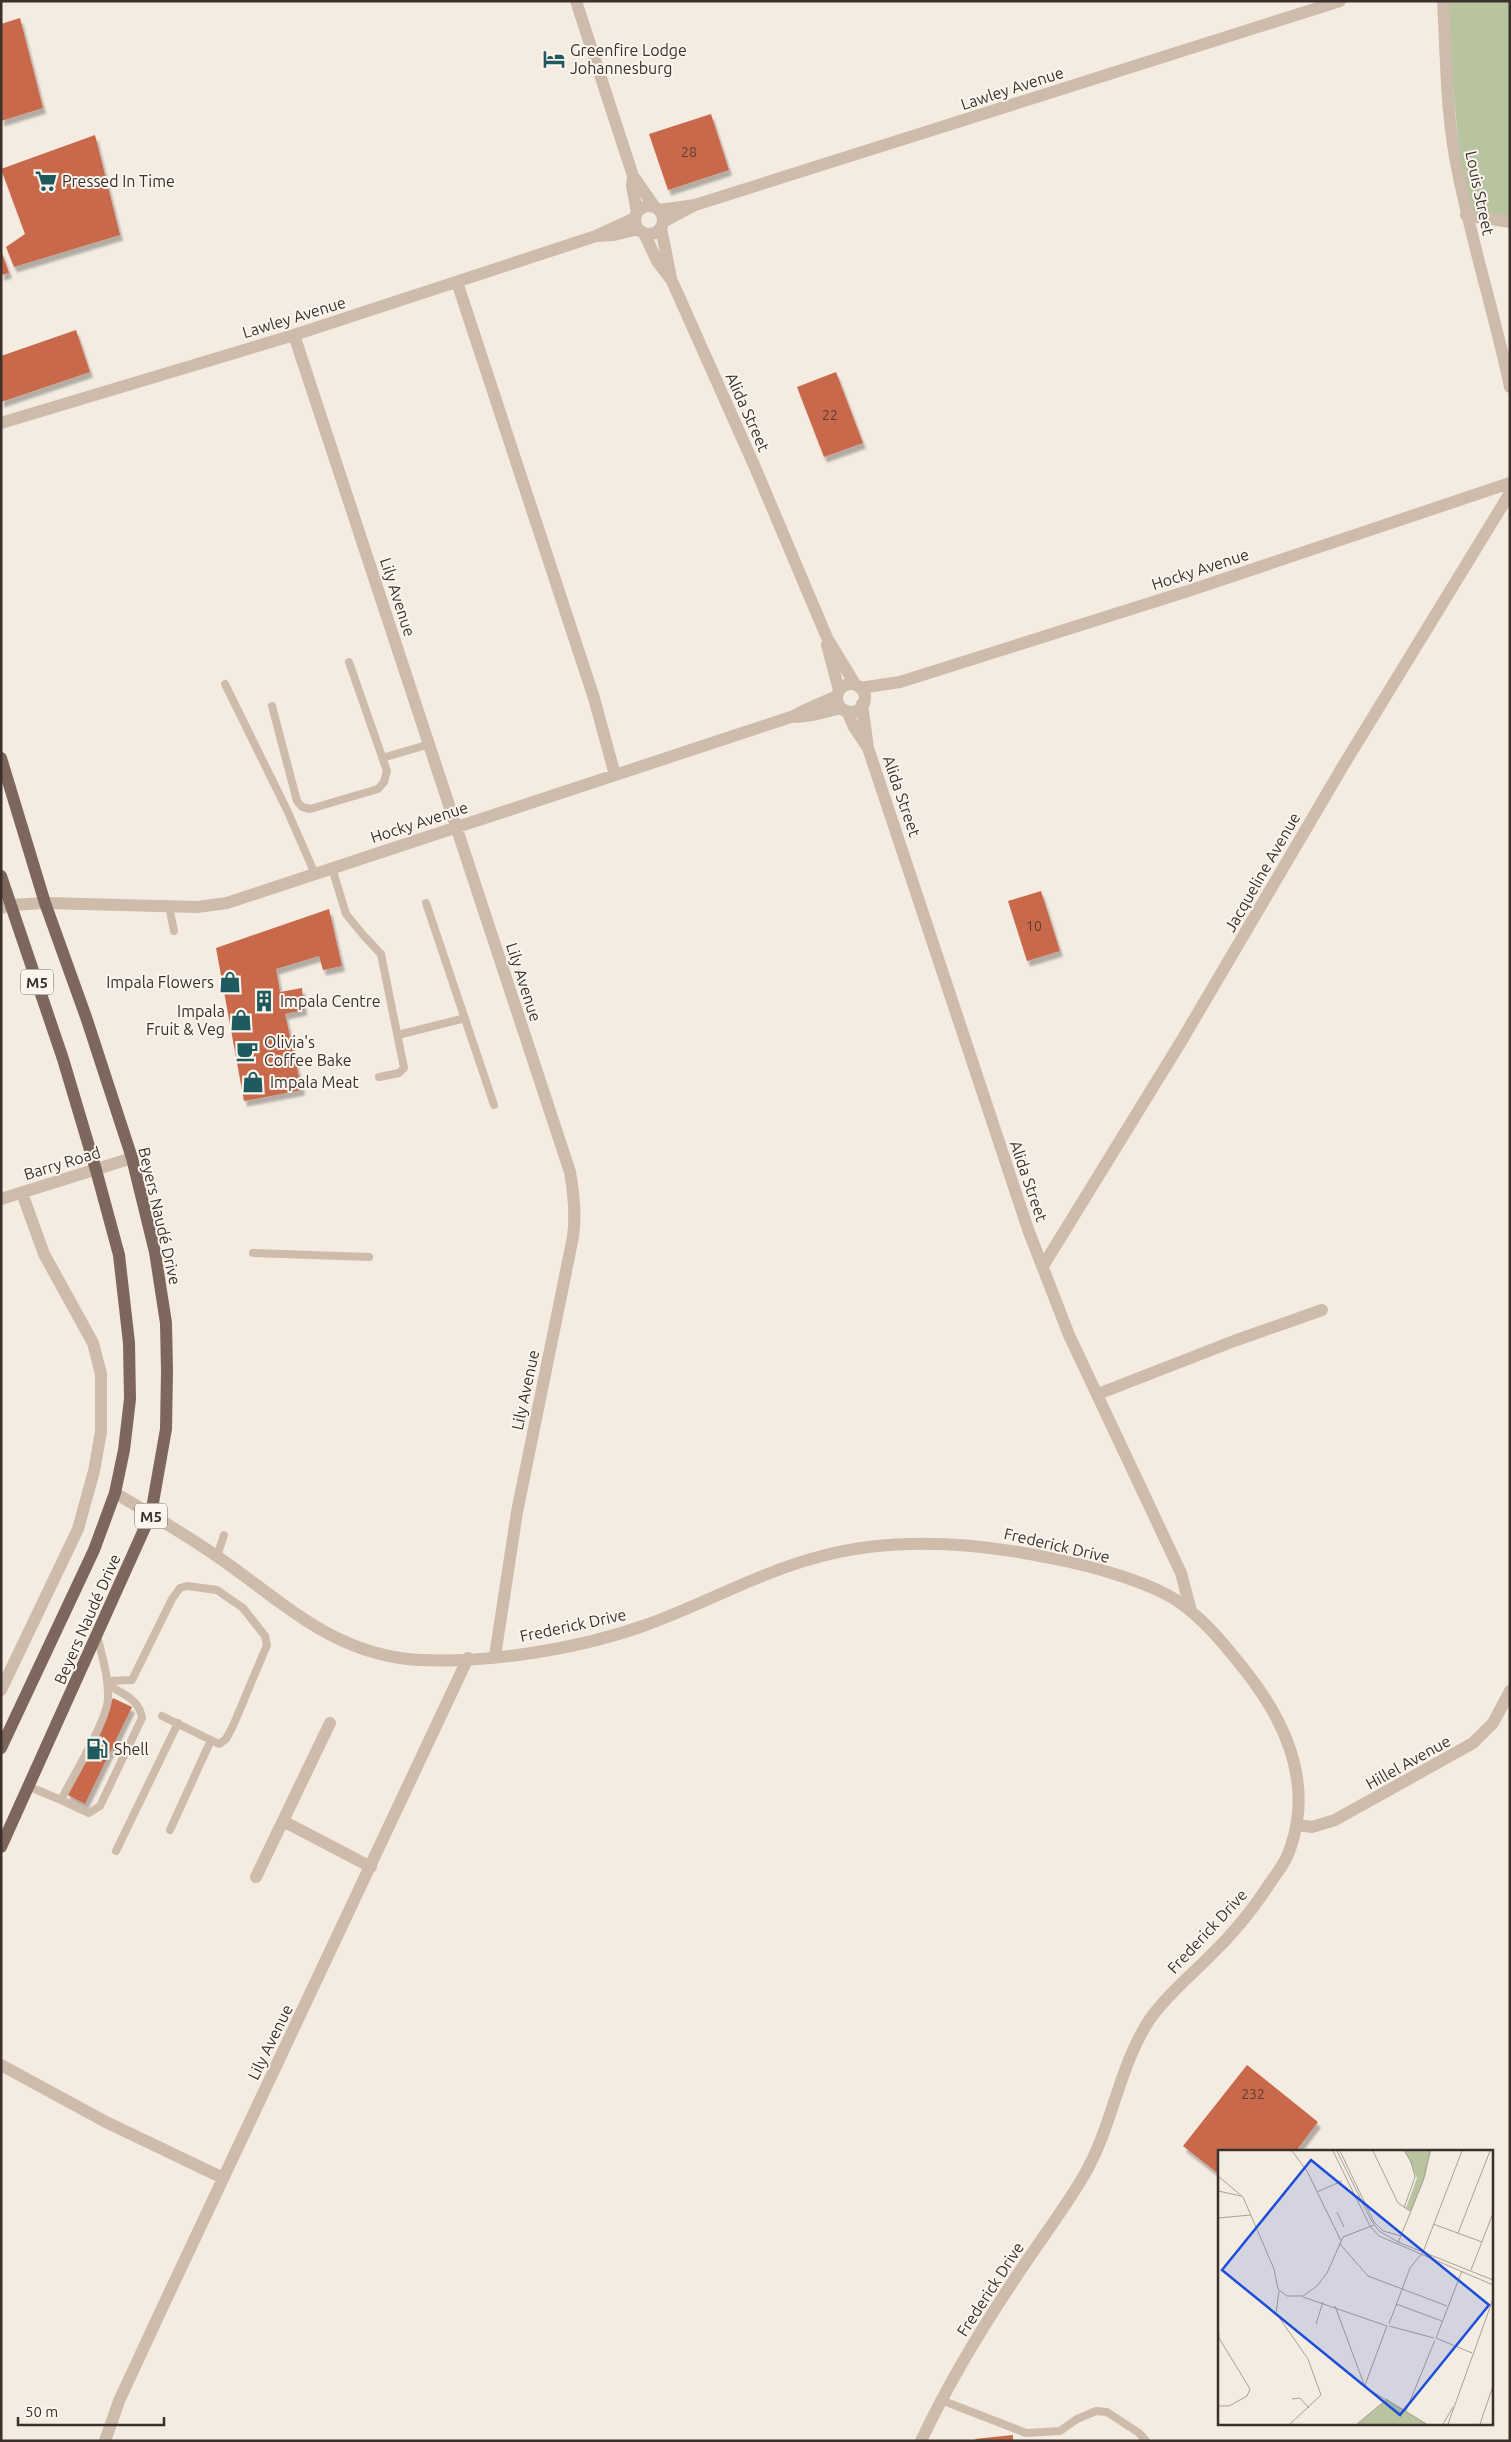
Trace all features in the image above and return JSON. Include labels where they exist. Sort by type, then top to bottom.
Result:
[{"type":"main road","name":"Beyers Naudé Drive","points":[[1,758],[46,903],[86,1016],[132,1158],[155,1252],[166,1323],[166,1429],[151,1514],[30,1787],[1,1847]]},
{"type":"main road","name":"Beyers Naudé Drive","points":[[1,876],[6,907],[63,1059],[119,1255],[129,1343],[130,1399],[124,1450],[115,1493],[94,1550],[1,1748]]},
{"type":"street","name":"Alida Street","points":[[576,1],[633,176],[660,217],[672,281]]},
{"type":"street","name":"Lawley Avenue","points":[[660,217],[1340,1]]},
{"type":"street","name":"Louis Street","points":[[1443,1],[1450,122],[1466,215],[1510,387]]},
{"type":"street","name":"Alida Street","points":[[633,176],[632,186],[639,223],[657,261],[672,281],[754,465],[828,640],[860,694],[868,748],[1010,1174],[1043,1266],[1069,1335],[1182,1573],[1191,1611]]},
{"type":"street","points":[[648,205],[660,217],[656,232],[639,223],[648,205]]},
{"type":"street","points":[[1466,215],[1510,222]]},
{"type":"street","name":"Lawley Avenue","points":[[1,423],[294,335],[596,236],[612,226],[639,223]]},
{"type":"street","points":[[456,282],[594,698],[616,775]]},
{"type":"street","name":"Lily Avenue","points":[[294,335],[570,1172],[576,1209],[574,1237],[517,1512],[495,1656]]},
{"type":"street","name":"Hocky Avenue","points":[[860,694],[1188,591],[1510,483]]},
{"type":"street","name":"Jacqueline Avenue","points":[[1043,1266],[1182,1040],[1343,766],[1510,493]]},
{"type":"street","name":"Alida Street","points":[[828,640],[826,649],[841,701],[854,727],[868,748]]},
{"type":"street","points":[[848,684],[860,694],[853,711],[841,701],[848,684]]},
{"type":"street","name":"Hocky Avenue","points":[[6,907],[46,903],[213,906],[616,775],[794,716],[803,711],[841,701]]},
{"type":"street","name":"Barry Road","points":[[1,1199],[132,1158]]},
{"type":"street","points":[[1,1690],[78,1529],[86,1506],[101,1432],[101,1374],[93,1343],[44,1254],[22,1193]]},
{"type":"street","points":[[1098,1394],[1234,1340],[1322,1310]]},
{"type":"street","name":"Frederick Drive","points":[[115,1493],[217,1556],[290,1612],[342,1642],[395,1657],[421,1660],[495,1656],[547,1649],[606,1637],[648,1624],[781,1568],[826,1555],[874,1546],[975,1544],[1005,1548],[1085,1565],[1174,1598],[1191,1611],[1218,1638],[1268,1702],[1285,1733],[1298,1784],[1298,1825],[1289,1854],[1253,1909],[1214,1952],[1161,2005],[1147,2024],[1130,2059],[1099,2146],[1083,2177],[1010,2286],[941,2400],[921,2441]]},
{"type":"street","name":"Lily Avenue","points":[[105,2441],[119,2401],[222,2178],[468,1658]]},
{"type":"street","name":"Hillel Avenue","points":[[1298,1825],[1312,1827],[1335,1820],[1473,1743],[1493,1723],[1510,1691]]},
{"type":"street","points":[[256,1877],[330,1722]]},
{"type":"street","points":[[284,1821],[371,1866]]},
{"type":"street","points":[[1,2065],[106,2122],[222,2178]]},
{"type":"lane","points":[[272,706],[297,801],[302,808],[310,809],[378,789],[384,782],[387,771],[350,662]]},
{"type":"lane","points":[[225,684],[287,810],[315,874]]},
{"type":"lane","points":[[382,758],[430,744]]},
{"type":"lane","points":[[332,868],[346,914],[381,954],[398,1035],[402,1071],[379,1077]]},
{"type":"lane","points":[[426,903],[494,1105]]},
{"type":"lane","points":[[169,906],[174,931]]},
{"type":"lane","points":[[398,1035],[465,1018]]},
{"type":"lane","points":[[253,1253],[369,1257]]},
{"type":"lane","points":[[217,1556],[224,1534]]},
{"type":"lane","points":[[108,1683],[132,1680],[172,1599],[180,1588],[187,1586],[216,1590],[243,1608],[265,1636],[267,1645],[226,1739],[219,1744],[162,1716]]},
{"type":"lane","points":[[61,1800],[104,1713],[108,1701],[108,1683],[97,1635]]},
{"type":"lane","points":[[30,1787],[89,1813],[100,1806],[142,1718],[141,1711],[133,1699],[108,1683]]},
{"type":"lane","points":[[116,1851],[178,1723]]},
{"type":"lane","points":[[170,1830],[211,1740]]},
{"type":"lane","points":[[941,2400],[1026,2433],[1060,2431],[1077,2419],[1096,2410],[1106,2412],[1139,2433],[1146,2441]]},
{"type":"green space","points":[[1444,1],[1510,1],[1510,222],[1466,215]]},
{"type":"building","points":[[20,18],[43,108],[1,121],[1,24]]},
{"type":"building","points":[[711,114],[729,170],[668,190],[649,134]]},
{"type":"building","points":[[95,135],[120,235],[14,267],[6,247],[25,234],[1,169]]},
{"type":"building","points":[[1,250],[9,273],[1,275]]},
{"type":"building","points":[[76,330],[90,372],[1,402],[1,356]]},
{"type":"building","points":[[836,372],[863,443],[824,457],[797,387]]},
{"type":"building","points":[[1041,891],[1060,951],[1027,961],[1008,901]]},
{"type":"building","name":"Impala Centre","points":[[329,909],[342,966],[323,970],[319,956],[276,969],[280,992],[302,988],[304,1010],[285,1014],[302,1090],[244,1101],[216,948]]},
{"type":"building","points":[[113,1698],[132,1707],[85,1804],[66,1794]]},
{"type":"building","points":[[1247,2065],[1318,2122],[1297,2150],[1218,2150],[1218,2173],[1183,2146]]},
{"type":"building","points":[[1013,2435],[1013,2441],[976,2441],[975,2439]]},
{"type":"place","name":"Greenfire Lodge Johannesburg","points":[[554,59]]},
{"type":"place","name":"Pressed In Time","points":[[46,181]]},
{"type":"place","name":"Impala Flowers","points":[[230,982]]},
{"type":"place","name":"Impala Centre","points":[[264,1001]]},
{"type":"place","name":"Impala Fruit & Veg","points":[[241,1020]]},
{"type":"place","name":"Olivia's Coffee Bake","points":[[247,1051]]},
{"type":"place","name":"Impala Meat","points":[[253,1082]]},
{"type":"place","name":"Shell","points":[[97,1749]]}]
